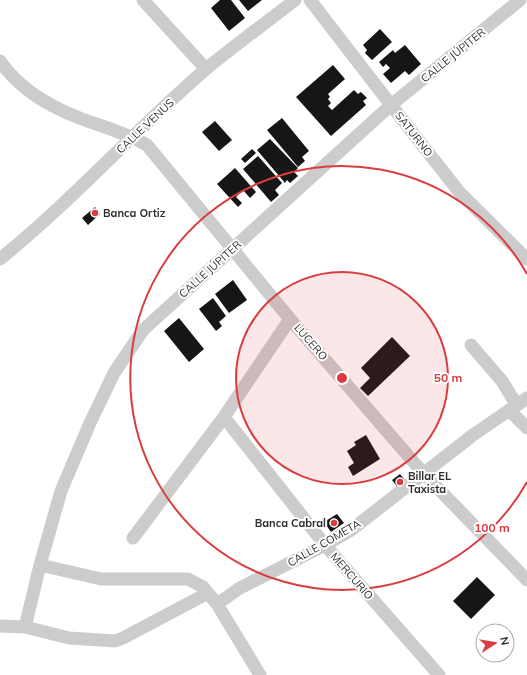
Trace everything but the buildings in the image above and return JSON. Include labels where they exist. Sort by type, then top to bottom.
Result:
[{"type":"street","points":[[143,0],[206,69]]},
{"type":"street","name":"CALLE VENUS","points":[[0,259],[25,239],[206,69],[295,0]]},
{"type":"street","name":"SATURNO","points":[[310,0],[460,193],[527,259]]},
{"type":"street","name":"CALLE JÚPITER","points":[[25,627],[40,565],[61,490],[90,423],[114,373],[143,330],[391,106],[520,0]]},
{"type":"street","name":"LUCERO","points":[[0,61],[14,78],[38,98],[80,118],[132,137],[147,145],[290,319],[424,474],[527,580]]},
{"type":"street","points":[[132,538],[224,417],[290,319]]},
{"type":"street","points":[[471,345],[502,381],[517,404],[527,428]]},
{"type":"street","name":"CALLE COMETA","points":[[217,604],[240,588],[325,545],[351,530],[473,435],[517,404]]},
{"type":"street","name":"MERCURIO","points":[[224,417],[325,545],[439,675]]},
{"type":"street","points":[[40,565],[100,579],[188,579],[203,587],[217,604],[260,675]]},
{"type":"street","points":[[0,626],[25,627],[69,638],[115,641],[208,593]]},
{"type":"place","name":"Banca Ortiz","points":[[95,213]]},
{"type":"place","name":"Billar EL Taxista","points":[[400,482]]},
{"type":"place","name":"Banca Cabral","points":[[334,523]]}]
